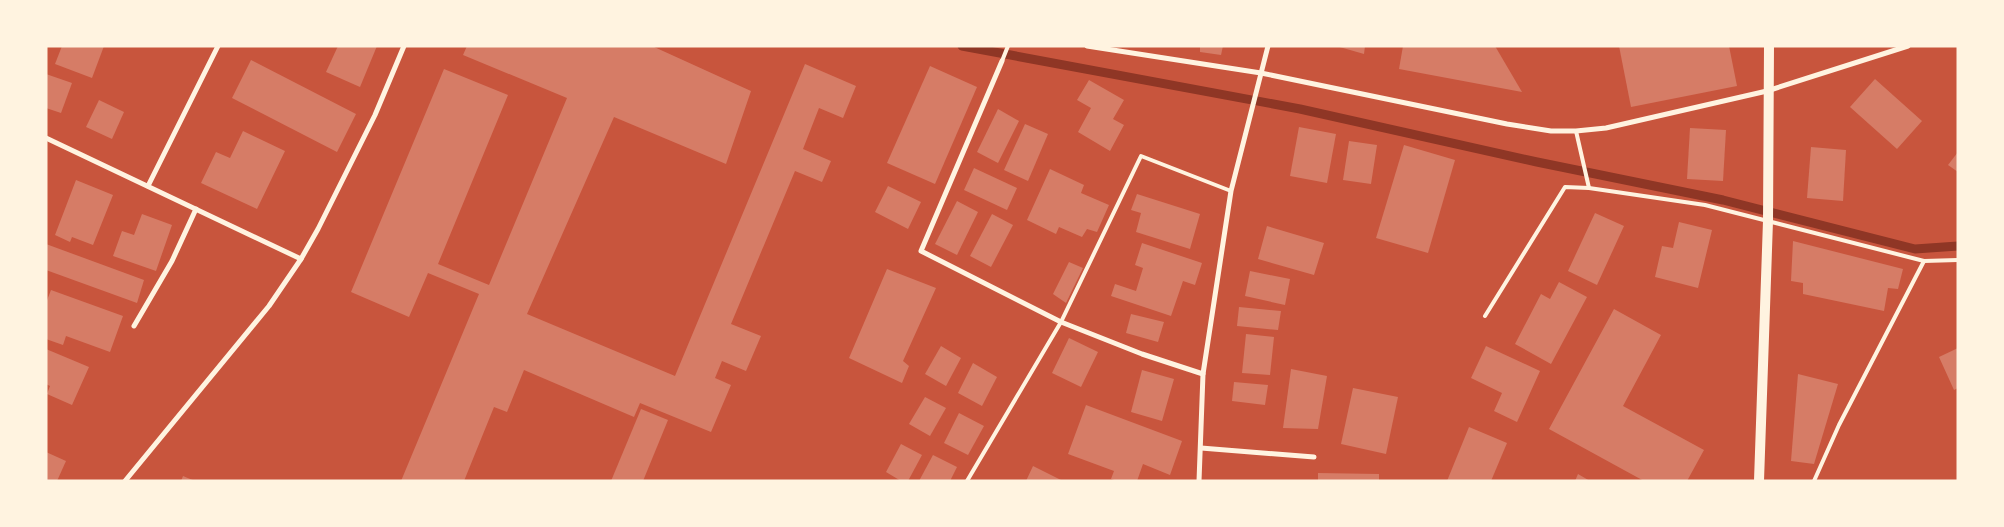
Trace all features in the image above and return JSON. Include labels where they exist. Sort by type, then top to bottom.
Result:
[{"type":"main road","points":[[1759,481],[1768,221],[1767,91],[1769,46]]},
{"type":"street","points":[[148,186],[218,46]]},
{"type":"street","points":[[125,481],[269,306],[301,259],[375,115],[404,46]]},
{"type":"street","points":[[1087,46],[1261,73],[1507,124],[1551,131],[1606,128],[1767,91],[1908,46]]},
{"type":"street","points":[[1199,481],[1203,374],[1231,191],[1268,46]]},
{"type":"street","points":[[1002,61],[921,251],[1061,322],[1142,354],[1203,374]]},
{"type":"street","points":[[46,138],[301,259]]},
{"type":"street","points":[[134,326],[172,261],[196,209]]},
{"type":"street","points":[[1200,448],[1314,457]]},
{"type":"lane","points":[[1002,61],[1008,46]]},
{"type":"lane","points":[[1576,131],[1589,188]]},
{"type":"lane","points":[[967,481],[1061,322],[1141,156],[1231,191]]},
{"type":"lane","points":[[1484,316],[1565,187],[1589,188],[1705,205],[1924,261],[1958,260]]},
{"type":"lane","points":[[1814,481],[1839,425],[1924,261]]},
{"type":"building","points":[[62,46],[104,46],[92,78],[55,64]]},
{"type":"building","points":[[338,46],[377,46],[360,87],[326,72]]},
{"type":"building","points":[[467,46],[652,46],[751,91],[726,164],[614,117],[527,314],[675,376],[805,64],[856,86],[843,118],[819,108],[803,149],[831,161],[822,182],[795,171],[731,324],[761,336],[746,371],[722,361],[715,378],[731,385],[711,432],[640,403],[634,417],[524,370],[507,412],[494,407],[464,481],[401,481],[479,294],[428,273],[409,317],[351,292],[444,69],[508,95],[438,264],[489,285],[567,98],[463,55]]},
{"type":"building","points":[[1200,46],[1223,46],[1221,55],[1200,52]]},
{"type":"building","points":[[1336,46],[1365,46],[1364,54]]},
{"type":"building","points":[[1403,46],[1495,46],[1522,92],[1399,69]]},
{"type":"building","points":[[1619,46],[1729,46],[1737,86],[1631,107]]},
{"type":"building","points":[[251,60],[356,114],[337,152],[232,98]]},
{"type":"building","points":[[930,66],[977,87],[935,184],[887,163]]},
{"type":"building","points":[[46,74],[72,83],[61,113],[46,108]]},
{"type":"building","points":[[1875,79],[1922,121],[1897,149],[1850,107]]},
{"type":"building","points":[[1089,80],[1124,100],[1113,119],[1124,125],[1110,151],[1078,132],[1091,108],[1077,100]]},
{"type":"building","points":[[99,100],[124,112],[112,139],[86,127]]},
{"type":"building","points":[[998,109],[1019,121],[998,163],[977,152]]},
{"type":"building","points":[[1025,124],[1048,134],[1028,181],[1004,170]]},
{"type":"building","points":[[1299,127],[1336,134],[1327,183],[1290,176]]},
{"type":"building","points":[[1690,128],[1726,130],[1723,181],[1687,179]]},
{"type":"building","points":[[243,131],[285,151],[257,209],[201,183],[216,152],[230,158]]},
{"type":"building","points":[[1349,141],[1377,145],[1371,184],[1343,180]]},
{"type":"building","points":[[1404,145],[1455,160],[1428,253],[1376,238]]},
{"type":"building","points":[[1811,147],[1846,150],[1843,201],[1807,198]]},
{"type":"building","points":[[1958,152],[1958,172],[1948,165]]},
{"type":"building","points":[[974,168],[1017,188],[1007,210],[964,190]]},
{"type":"building","points":[[1050,169],[1084,185],[1081,193],[1109,205],[1097,232],[1087,229],[1082,237],[1059,227],[1056,234],[1027,220]]},
{"type":"building","points":[[76,180],[113,195],[93,245],[72,237],[70,242],[55,235]]},
{"type":"building","points":[[888,186],[921,202],[908,229],[875,212]]},
{"type":"building","points":[[1137,194],[1200,214],[1190,249],[1136,232],[1141,213],[1131,210]]},
{"type":"building","points":[[957,201],[978,212],[957,255],[935,244]]},
{"type":"building","points":[[1595,213],[1624,226],[1597,285],[1568,271]]},
{"type":"building","points":[[142,214],[172,225],[156,271],[113,256],[122,231],[134,235]]},
{"type":"building","points":[[992,214],[1013,225],[991,267],[970,256]]},
{"type":"building","points":[[1679,222],[1712,230],[1698,288],[1655,277],[1662,246],[1673,248]]},
{"type":"building","points":[[1267,226],[1324,243],[1314,275],[1258,259]]},
{"type":"building","points":[[1793,241],[1903,269],[1898,289],[1888,288],[1884,311],[1803,294],[1803,283],[1791,281]]},
{"type":"building","points":[[1142,243],[1202,263],[1195,285],[1183,281],[1171,316],[1111,296],[1115,284],[1136,291],[1143,268],[1135,265]]},
{"type":"building","points":[[46,244],[144,280],[137,303],[46,270]]},
{"type":"building","points":[[1069,262],[1083,268],[1066,303],[1053,294]]},
{"type":"building","points":[[887,269],[936,288],[903,361],[909,366],[902,383],[849,358]]},
{"type":"building","points":[[1250,271],[1290,279],[1285,305],[1245,296]]},
{"type":"building","points":[[1559,282],[1587,297],[1551,364],[1515,344],[1541,294],[1550,299]]},
{"type":"building","points":[[51,290],[123,316],[110,352],[66,336],[63,345],[46,339],[46,303]]},
{"type":"building","points":[[1239,307],[1281,311],[1278,330],[1237,326]]},
{"type":"building","points":[[1614,309],[1661,335],[1623,406],[1704,450],[1687,481],[1644,481],[1549,429]]},
{"type":"building","points":[[1131,314],[1164,322],[1158,342],[1126,333]]},
{"type":"building","points":[[1246,334],[1274,337],[1270,375],[1242,373]]},
{"type":"building","points":[[1069,338],[1098,352],[1081,387],[1052,373]]},
{"type":"building","points":[[941,346],[961,358],[946,386],[925,374]]},
{"type":"building","points":[[1486,346],[1540,371],[1517,422],[1494,411],[1502,393],[1471,378]]},
{"type":"building","points":[[1958,348],[1958,388],[1954,390],[1939,357]]},
{"type":"building","points":[[46,349],[89,367],[72,405],[47,394],[50,386],[46,384]]},
{"type":"building","points":[[973,363],[997,377],[982,406],[958,393]]},
{"type":"building","points":[[1291,369],[1327,376],[1318,429],[1283,428]]},
{"type":"building","points":[[1142,370],[1174,379],[1162,421],[1131,412]]},
{"type":"building","points":[[1798,374],[1838,384],[1814,464],[1791,461]]},
{"type":"building","points":[[1234,382],[1268,385],[1265,405],[1232,401]]},
{"type":"building","points":[[1353,388],[1398,397],[1386,454],[1341,444]]},
{"type":"building","points":[[925,397],[946,408],[930,436],[909,424]]},
{"type":"building","points":[[1086,405],[1182,441],[1170,475],[1143,464],[1137,481],[1117,481],[1111,479],[1114,471],[1068,454]]},
{"type":"building","points":[[641,409],[668,420],[643,481],[611,481]]},
{"type":"building","points":[[959,413],[984,426],[968,455],[944,443]]},
{"type":"building","points":[[1469,427],[1507,443],[1491,481],[1447,481]]},
{"type":"building","points":[[901,444],[922,455],[908,481],[901,481],[886,472]]},
{"type":"building","points":[[46,452],[66,461],[57,481],[46,481]]},
{"type":"building","points":[[933,455],[957,467],[950,481],[919,481]]},
{"type":"building","points":[[1033,466],[1063,481],[1026,481]]},
{"type":"building","points":[[1318,473],[1379,474],[1379,481],[1318,481]]},
{"type":"building","points":[[1578,474],[1590,481],[1575,481]]},
{"type":"building","points":[[183,476],[195,481],[181,481]]},
{"type":"waterway","points":[[962,46],[1300,109],[1537,162],[1723,200],[1915,249],[1958,246]]}]
